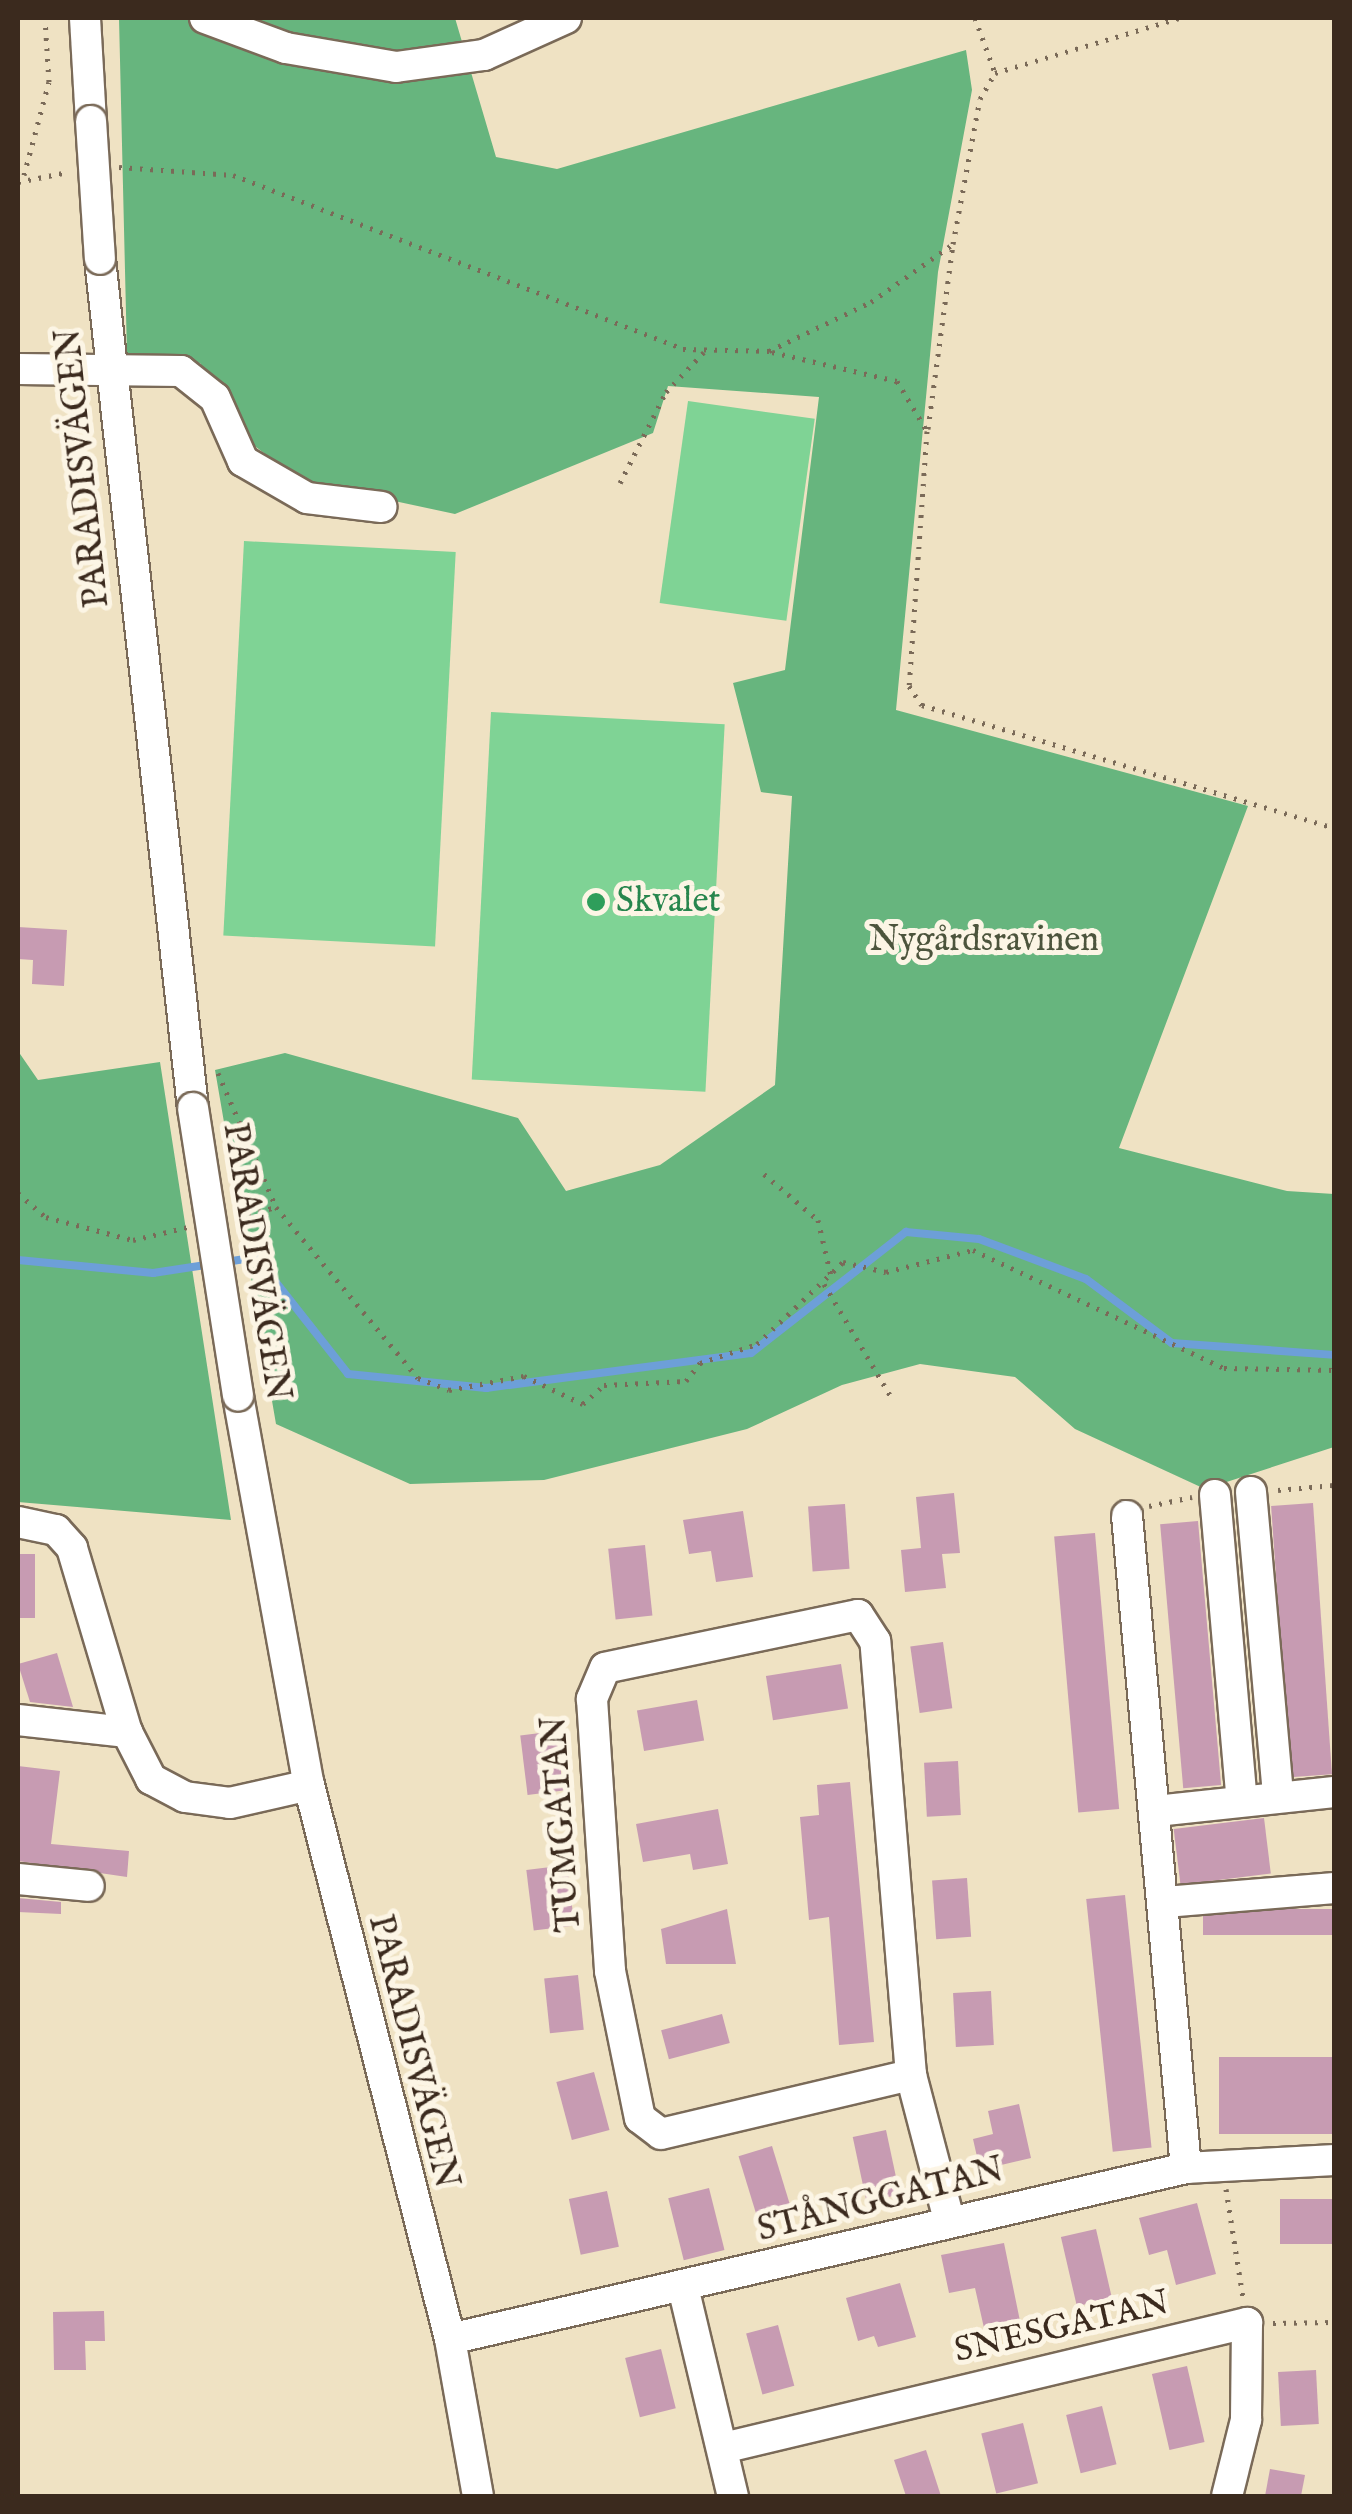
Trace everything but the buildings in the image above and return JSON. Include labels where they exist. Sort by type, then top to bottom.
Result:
[{"type":"street","name":"PARADISVÄGEN","points":[[85,18],[108,364],[193,1108],[238,1396],[309,1785],[450,2340],[478,2496]]},
{"type":"street","points":[[205,18],[286,48],[396,67],[484,55],[566,18]]},
{"type":"street","points":[[18,369],[108,364],[181,371],[216,398],[244,462],[284,488],[381,507]]},
{"type":"street","points":[[1251,1492],[1278,1798]]},
{"type":"street","points":[[1216,1495],[1242,1801]]},
{"type":"street","points":[[1127,1516],[1165,1902],[1186,2168]]},
{"type":"street","points":[[18,1522],[56,1530],[72,1548],[128,1732],[152,1779],[185,1798],[230,1803],[309,1785]]},
{"type":"street","name":"TUMGATAN","points":[[910,2076],[661,2134],[640,2118],[610,1971],[592,1699],[604,1668],[858,1615],[875,1641],[910,2076],[949,2220]]},
{"type":"street","points":[[18,1720],[128,1732]]},
{"type":"street","points":[[1156,1810],[1334,1792]]},
{"type":"street","points":[[18,1878],[89,1886]]},
{"type":"street","points":[[1165,1902],[1334,1888]]},
{"type":"street","name":"STÅNGGATAN","points":[[450,2340],[684,2291],[949,2220],[1186,2168],[1334,2160]]},
{"type":"street","points":[[684,2291],[733,2496]]},
{"type":"street","points":[[1227,2496],[1246,2420],[1248,2323]]},
{"type":"street","name":"SNESGATAN","points":[[723,2448],[1248,2323]]},
{"type":"path","points":[[18,182],[24,175],[49,82],[45,18]]},
{"type":"path","points":[[974,18],[995,73]]},
{"type":"path","points":[[1179,18],[995,73],[980,99],[953,244],[928,431],[909,669],[922,705],[1334,828]]},
{"type":"path","points":[[98,169],[233,175],[707,350],[769,351],[897,382],[928,431]]},
{"type":"path","points":[[24,175],[80,170]]},
{"type":"path","points":[[769,351],[872,302],[953,244]]},
{"type":"path","points":[[620,483],[666,392],[707,350]]},
{"type":"path","points":[[214,1062],[276,1208],[418,1378],[449,1390],[524,1376],[583,1404],[604,1384],[686,1381],[700,1363],[757,1344],[843,1262],[886,1272],[974,1250],[1224,1368],[1334,1370]]},
{"type":"path","points":[[764,1174],[818,1220],[830,1276]]},
{"type":"path","points":[[18,1194],[46,1217],[133,1240]]},
{"type":"path","points":[[266,1210],[276,1208]]},
{"type":"path","points":[[824,1284],[894,1400]]},
{"type":"path","points":[[1223,2166],[1248,2323],[1334,2322]]},
{"type":"green space","name":"Nygårdsravinen","points":[[119,18],[455,18],[496,157],[557,169],[966,50],[972,90],[938,272],[896,710],[1248,806],[1119,1148],[1287,1191],[1334,1194],[1334,1447],[1205,1489],[1075,1429],[1015,1377],[920,1364],[842,1385],[747,1429],[544,1480],[410,1484],[276,1424],[215,1070],[285,1053],[518,1118],[566,1191],[660,1165],[775,1085],[792,796],[761,792],[733,683],[785,670],[819,397],[668,386],[653,433],[455,514],[301,481],[244,438],[200,363],[127,355]]},
{"type":"green space","points":[[688,401],[815,419],[786,621],[660,603]]},
{"type":"green space","points":[[244,541],[456,552],[435,947],[223,935]]},
{"type":"green space","name":"Skvalet","points":[[491,712],[725,724],[705,1092],[472,1079]]},
{"type":"green space","points":[[18,1051],[38,1080],[160,1062],[231,1520],[18,1502]]},
{"type":"waterway","points":[[226,1262],[256,1257],[348,1374],[486,1388],[751,1353],[906,1232],[979,1239],[1086,1279],[1172,1343],[1334,1355]]},
{"type":"waterway","points":[[18,1260],[153,1273],[212,1264]]},
{"type":"place","name":"Skvalet","points":[[596,902]]}]
